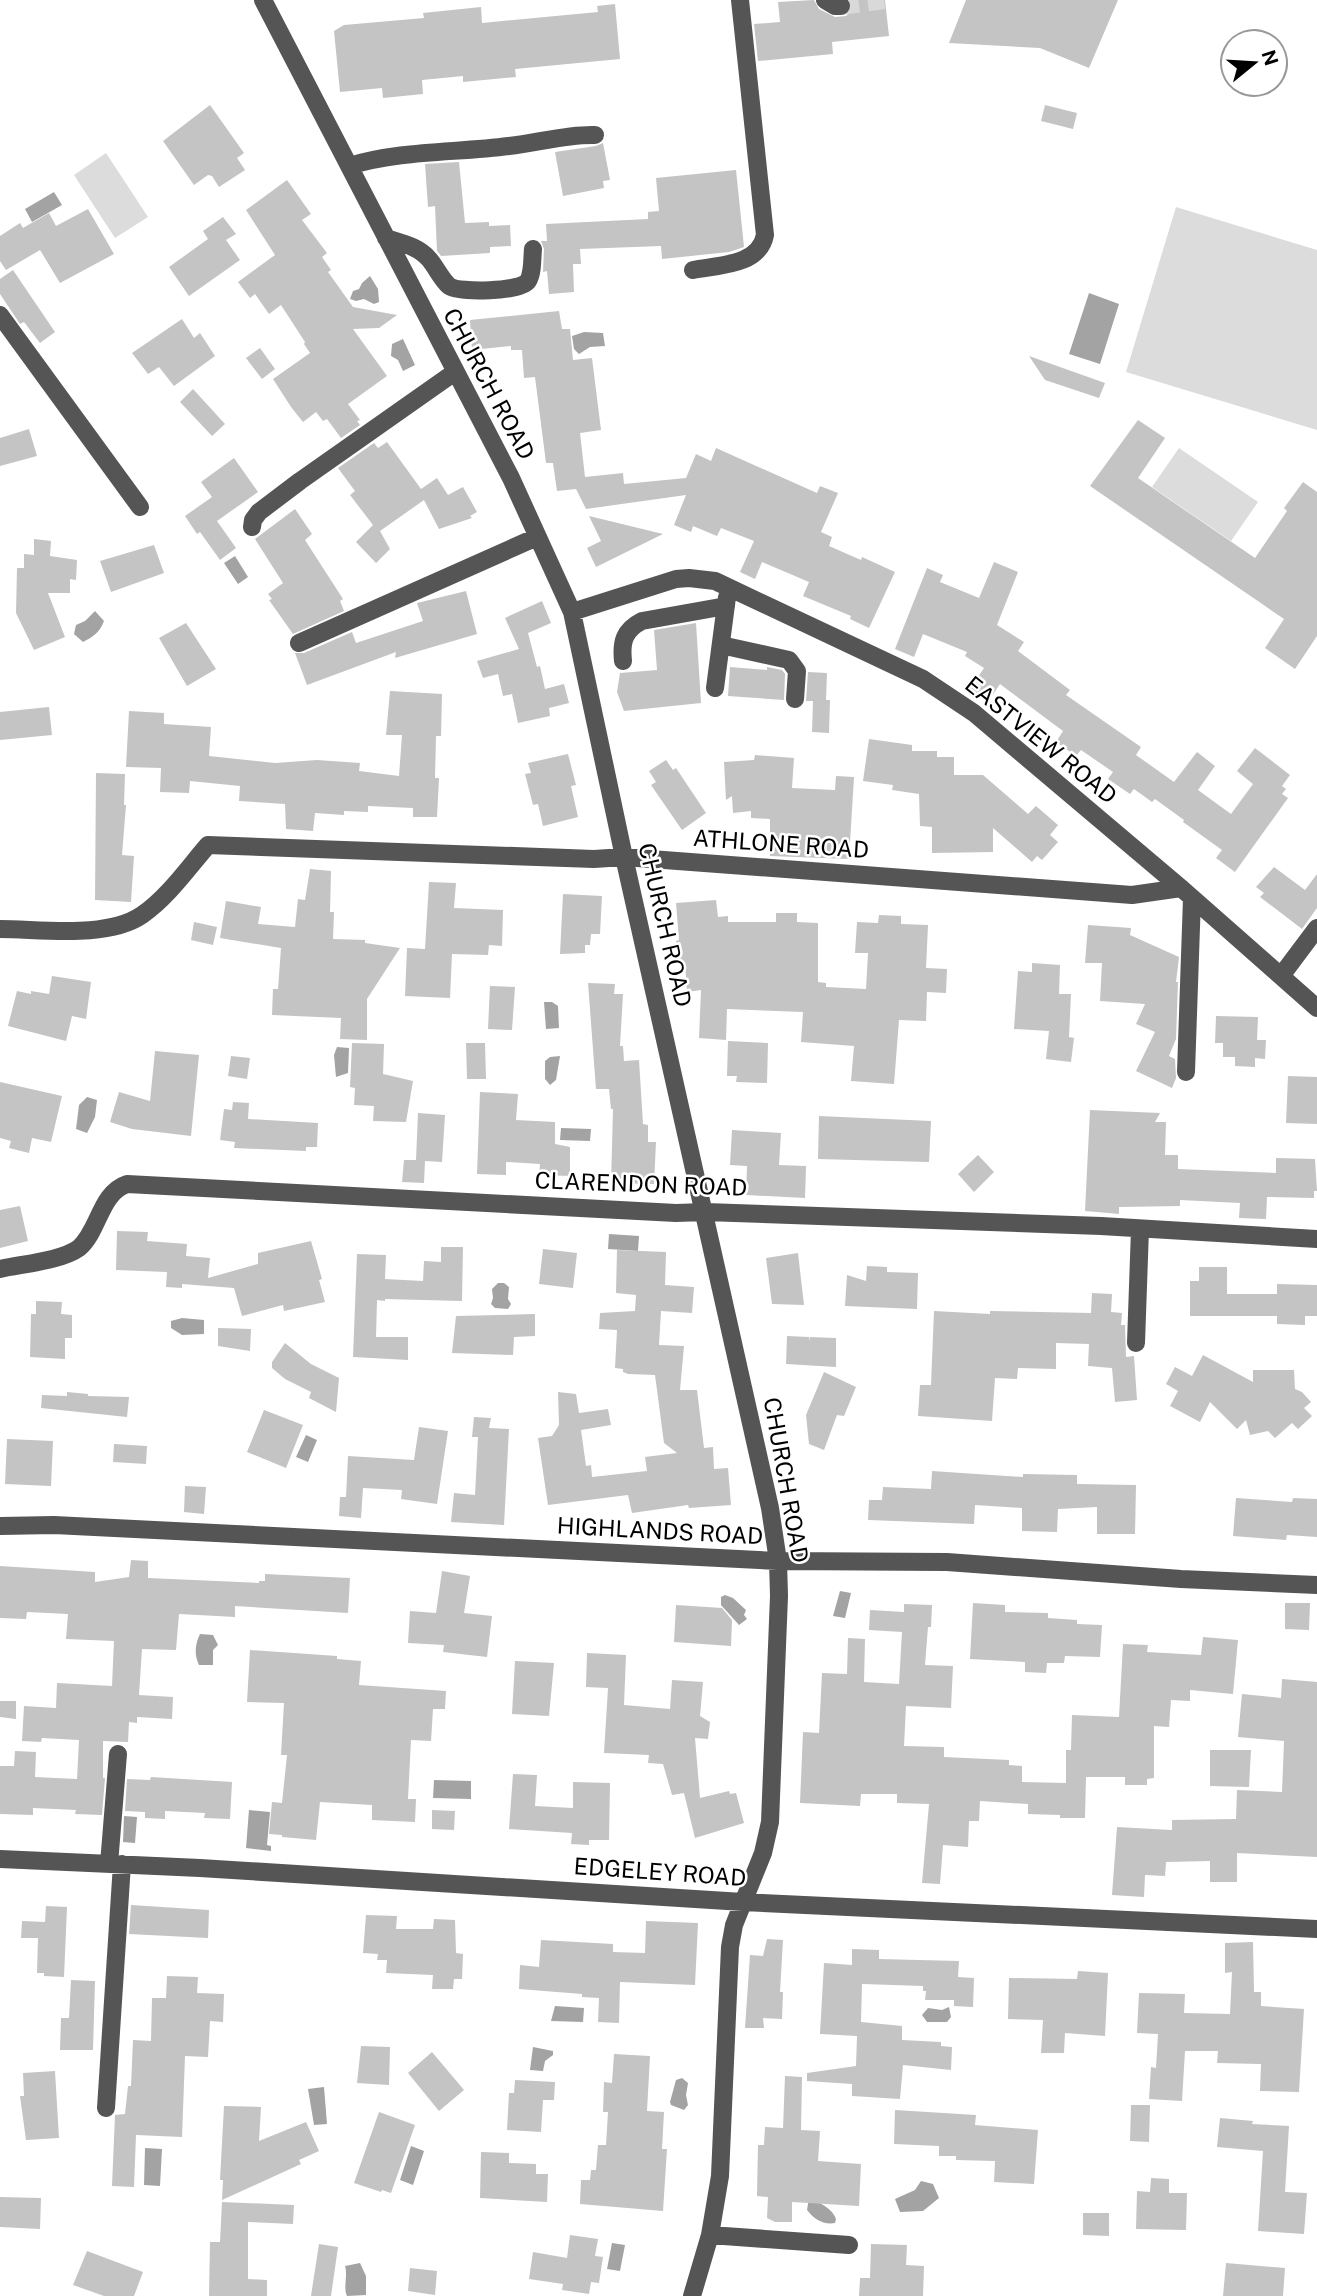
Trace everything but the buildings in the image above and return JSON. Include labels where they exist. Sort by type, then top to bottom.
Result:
[{"type":"street","name":"CHURCH ROAD","points":[[263,0],[510,478],[572,612],[770,1508],[778,1562],[779,1630],[770,1822],[763,1853],[734,1926],[728,1965],[720,2176],[710,2235],[692,2296]]},
{"type":"street","points":[[273,19],[275,0]]},
{"type":"street","points":[[692,270],[749,258],[759,250],[765,235],[740,0]]},
{"type":"street","points":[[349,166],[385,156],[511,146],[595,135]]},
{"type":"street","points":[[386,238],[417,249],[429,258],[449,285],[461,289],[509,289],[523,286],[530,277],[533,249]]},
{"type":"street","points":[[0,315],[140,507]]},
{"type":"street","points":[[252,527],[259,512],[455,372]]},
{"type":"street","points":[[299,643],[537,537]]},
{"type":"street","name":"EASTVIEW ROAD","points":[[572,612],[676,579],[701,579],[728,586],[923,679],[974,713],[1317,1008]]},
{"type":"street","points":[[715,688],[728,586]]},
{"type":"street","points":[[623,661],[622,640],[635,624],[726,606]]},
{"type":"street","points":[[721,645],[789,660],[797,671],[795,699]]},
{"type":"street","name":"ATHLONE ROAD","points":[[0,929],[96,930],[121,925],[141,915],[157,902],[208,845],[594,859],[624,857],[1132,895],[1186,893]]},
{"type":"street","points":[[1186,893],[1186,1072]]},
{"type":"street","points":[[1281,976],[1317,928]]},
{"type":"street","name":"CLARENDON ROAD","points":[[0,1269],[65,1255],[77,1249],[85,1242],[118,1186],[127,1184],[676,1213],[1140,1228],[1317,1239]]},
{"type":"street","points":[[1136,1343],[1140,1228]]},
{"type":"street","name":"HIGHLANDS ROAD","points":[[0,1526],[54,1525],[778,1562],[947,1562],[1317,1586]]},
{"type":"street","points":[[106,2108],[118,1754]]},
{"type":"street","name":"EDGELEY ROAD","points":[[0,1859],[743,1902],[1317,1929]]},
{"type":"street","points":[[710,2235],[849,2245]]},
{"type":"shaded area","points":[[106,153],[148,217],[115,238],[74,175]]},
{"type":"shaded area","points":[[54,192],[62,205],[32,222],[25,209]]},
{"type":"shaded area","points":[[1176,207],[1317,250],[1317,430],[1126,372]]},
{"type":"shaded area","points":[[370,276],[378,289],[379,302],[374,304],[364,299],[350,299],[353,291],[359,289]]},
{"type":"shaded area","points":[[1089,293],[1119,304],[1100,364],[1069,354]]},
{"type":"shaded area","points":[[584,332],[603,333],[605,346],[590,347],[579,354],[574,349],[572,336]]},
{"type":"shaded area","points":[[403,339],[415,365],[403,371],[398,360],[391,356],[392,344]]},
{"type":"shaded area","points":[[1179,448],[1258,502],[1231,541],[1152,487]]},
{"type":"shaded area","points":[[235,556],[248,577],[238,584],[224,563]]},
{"type":"shaded area","points":[[95,611],[104,621],[96,634],[83,642],[74,634],[76,625],[85,621]]},
{"type":"shaded area","points":[[544,1002],[552,1002],[558,1006],[559,1028],[546,1029]]},
{"type":"shaded area","points":[[337,1047],[349,1048],[348,1073],[336,1077],[334,1055]]},
{"type":"shaded area","points":[[560,1056],[556,1080],[550,1085],[545,1079],[545,1061],[550,1057]]},
{"type":"shaded area","points":[[87,1097],[97,1100],[95,1117],[87,1133],[76,1129],[79,1105]]},
{"type":"shaded area","points":[[561,1128],[591,1129],[590,1141],[560,1140]]},
{"type":"shaded area","points":[[609,1234],[639,1236],[638,1251],[608,1249]]},
{"type":"shaded area","points":[[498,1283],[509,1287],[508,1299],[511,1304],[508,1309],[495,1308],[491,1304],[492,1289]]},
{"type":"shaded area","points":[[182,1318],[204,1320],[204,1334],[182,1335],[171,1328],[171,1321]]},
{"type":"shaded area","points":[[306,1435],[317,1440],[308,1462],[296,1457]]},
{"type":"shaded area","points":[[840,1591],[851,1593],[845,1618],[833,1616]]},
{"type":"shaded area","points":[[725,1595],[733,1598],[746,1610],[744,1615],[747,1619],[739,1625],[721,1605],[721,1597]]},
{"type":"shaded area","points":[[200,1634],[213,1635],[218,1645],[213,1650],[213,1665],[199,1665],[197,1661],[196,1650]]},
{"type":"shaded area","points":[[434,1780],[471,1781],[471,1799],[433,1798]]},
{"type":"shaded area","points":[[249,1810],[270,1812],[267,1845],[271,1846],[271,1851],[246,1848]]},
{"type":"shaded area","points":[[124,1816],[137,1817],[135,1843],[123,1842]]},
{"type":"shaded area","points":[[555,2006],[584,2008],[583,2022],[551,2021]]},
{"type":"shaded area","points":[[949,2007],[951,2017],[947,2022],[927,2022],[922,2015],[928,2008],[942,2010]]},
{"type":"shaded area","points":[[533,2047],[553,2051],[553,2055],[545,2061],[543,2071],[530,2070]]},
{"type":"shaded area","points":[[682,2078],[688,2083],[688,2105],[684,2110],[671,2105],[670,2102],[676,2080]]},
{"type":"shaded area","points":[[324,2087],[327,2124],[314,2125],[308,2089]]},
{"type":"shaded area","points":[[411,2146],[424,2151],[413,2185],[400,2180]]},
{"type":"shaded area","points":[[145,2148],[162,2149],[160,2186],[144,2185]]},
{"type":"shaded area","points":[[921,2181],[933,2184],[939,2198],[923,2211],[900,2212],[895,2199],[915,2190]]},
{"type":"shaded area","points":[[809,2198],[829,2209],[836,2219],[835,2223],[819,2221],[813,2216],[807,2210]]},
{"type":"shaded area","points":[[612,2243],[625,2245],[620,2271],[607,2269]]},
{"type":"shaded area","points":[[360,2263],[366,2276],[366,2295],[347,2296],[345,2266]]},
{"type":"tunnel","points":[[841,6],[884,0]]}]
